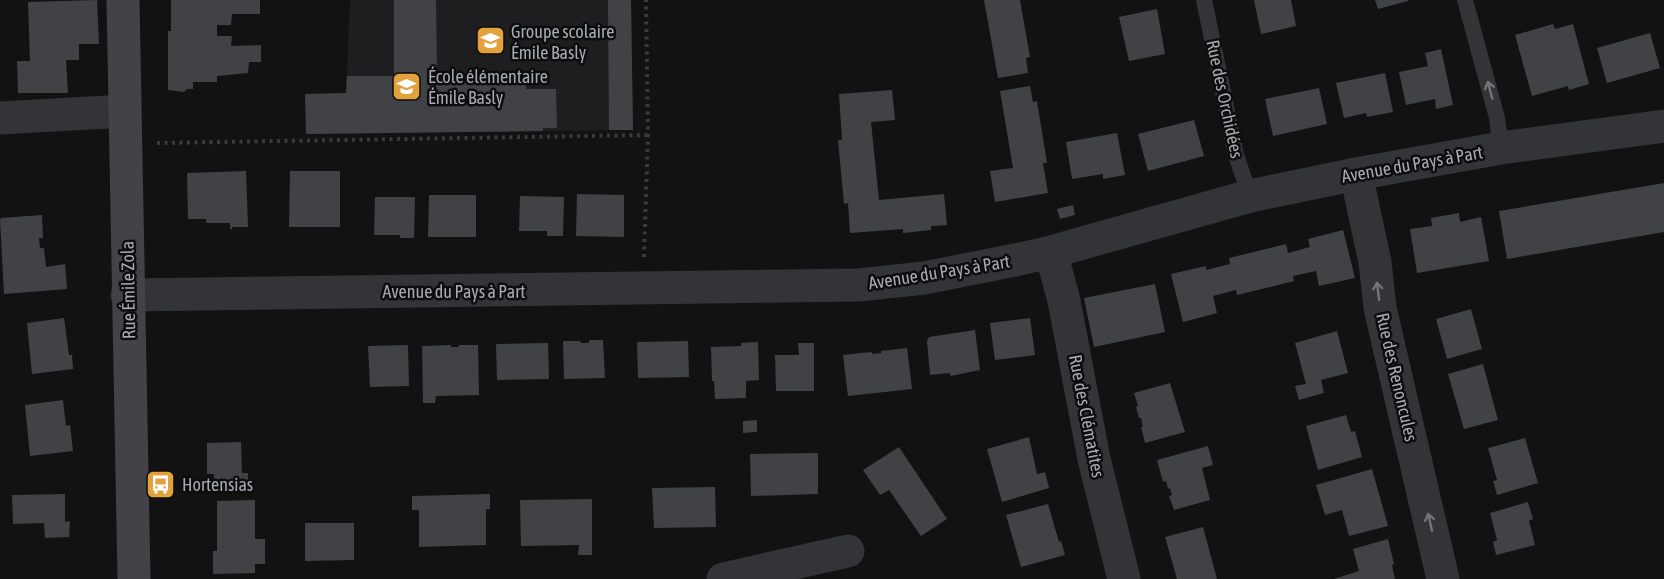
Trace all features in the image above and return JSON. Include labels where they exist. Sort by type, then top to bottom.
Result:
[{"type":"street","name":"Rue Émile Zola","points":[[123,0],[134,579]]},
{"type":"street","points":[[0,118],[125,111]]},
{"type":"street","name":"Avenue du Pays à Part","points":[[127,295],[859,285],[924,278],[1050,252],[1250,196],[1356,174],[1501,148],[1664,126]]},
{"type":"street","name":"Rue des Renoncules","points":[[1356,174],[1375,262],[1380,308],[1443,579]]},
{"type":"street","name":"Rue des Clématites","points":[[1050,252],[1064,302],[1094,459],[1124,579]]},
{"type":"street","points":[[723,579],[848,551]]},
{"type":"lane","name":"Rue des Orchidées","points":[[1204,0],[1236,155],[1250,196]]},
{"type":"lane","points":[[1465,0],[1497,118],[1501,148]]},
{"type":"path","points":[[643,288],[648,135],[646,0]]},
{"type":"path","points":[[125,144],[648,135]]},
{"type":"shaded area","name":"Groupe scolaire Émile Basly","points":[[350,0],[631,0],[633,130],[306,134],[305,94],[346,93]]},
{"type":"building","points":[[97,0],[99,44],[79,44],[79,60],[66,60],[68,93],[18,93],[17,61],[30,61],[28,2]]},
{"type":"building","points":[[171,0],[260,0],[260,14],[232,14],[231,25],[217,25],[217,36],[232,36],[231,46],[261,45],[261,62],[249,62],[248,73],[217,76],[217,82],[193,82],[193,89],[187,89],[184,92],[168,90],[168,31],[171,31]]},
{"type":"building","points":[[394,0],[436,0],[437,75],[527,73],[526,89],[556,89],[557,128],[543,128],[543,131],[306,134],[305,94],[346,93],[347,76],[394,76]]},
{"type":"building","points":[[608,0],[631,0],[633,130],[609,130]]},
{"type":"building","points":[[984,0],[1020,0],[1030,57],[1026,58],[1028,73],[998,78]]},
{"type":"building","points":[[1254,0],[1291,0],[1296,26],[1261,34]]},
{"type":"building","points":[[1375,0],[1408,0],[1408,1],[1378,9]]},
{"type":"building","points":[[1157,9],[1165,54],[1129,61],[1119,17]]},
{"type":"building","points":[[1553,24],[1555,29],[1573,24],[1589,84],[1569,90],[1568,86],[1532,96],[1515,35]]},
{"type":"building","points":[[1650,33],[1660,68],[1607,83],[1597,48]]},
{"type":"building","points":[[1441,49],[1453,105],[1436,109],[1435,99],[1406,105],[1399,72],[1428,66],[1425,53]]},
{"type":"building","points":[[1385,73],[1393,112],[1367,117],[1366,113],[1344,118],[1336,83]]},
{"type":"building","points":[[1030,86],[1033,102],[1037,101],[1047,163],[1043,163],[1048,193],[995,202],[990,171],[1013,168],[1000,91]]},
{"type":"building","points":[[1319,88],[1327,124],[1273,136],[1265,99]]},
{"type":"building","points":[[892,90],[895,120],[871,122],[879,200],[944,194],[947,225],[931,226],[931,230],[903,233],[903,229],[850,233],[848,203],[844,204],[838,140],[842,140],[839,94]]},
{"type":"building","points":[[1194,120],[1204,156],[1148,171],[1138,134]]},
{"type":"building","points":[[1117,133],[1125,175],[1103,179],[1103,174],[1072,179],[1066,142]]},
{"type":"building","points":[[246,171],[248,227],[230,229],[230,223],[206,223],[206,219],[188,219],[187,173]]},
{"type":"building","points":[[290,171],[340,171],[340,227],[289,227]]},
{"type":"building","points":[[1664,183],[1664,232],[1507,259],[1499,211]]},
{"type":"building","points":[[577,194],[624,195],[624,237],[576,236]]},
{"type":"building","points":[[429,195],[476,195],[476,237],[428,237]]},
{"type":"building","points":[[520,196],[564,197],[563,236],[547,236],[547,231],[519,231]]},
{"type":"building","points":[[375,197],[415,197],[414,238],[400,238],[400,235],[374,235]]},
{"type":"building","points":[[1073,205],[1075,215],[1060,219],[1057,209]]},
{"type":"building","points":[[1459,213],[1460,222],[1481,217],[1489,261],[1417,273],[1410,229],[1432,226],[1431,218]]},
{"type":"building","points":[[42,215],[43,238],[39,238],[40,248],[44,248],[46,267],[65,264],[67,289],[4,294],[0,220],[1,218]]},
{"type":"building","points":[[1343,230],[1355,278],[1319,286],[1316,271],[1293,276],[1294,281],[1237,295],[1236,290],[1213,296],[1217,313],[1183,322],[1171,274],[1206,266],[1206,270],[1230,264],[1229,258],[1286,244],[1288,253],[1310,247],[1308,239]]},
{"type":"building","points":[[1155,284],[1165,332],[1094,347],[1084,298]]},
{"type":"building","points":[[1471,309],[1482,349],[1447,359],[1436,319]]},
{"type":"building","points":[[64,318],[73,369],[32,374],[27,323]]},
{"type":"building","points":[[1030,318],[1035,355],[995,360],[990,323]]},
{"type":"building","points":[[975,330],[980,370],[951,376],[949,373],[930,375],[927,341],[929,337]]},
{"type":"building","points":[[1337,331],[1348,373],[1321,380],[1324,393],[1299,400],[1295,386],[1306,384],[1295,343]]},
{"type":"building","points":[[589,340],[603,340],[605,378],[564,379],[563,341],[589,343]]},
{"type":"building","points":[[688,341],[689,377],[638,378],[637,342]]},
{"type":"building","points":[[758,342],[759,380],[746,381],[746,398],[715,399],[711,347],[741,346],[741,343]]},
{"type":"building","points":[[548,343],[549,379],[497,380],[496,344]]},
{"type":"building","points":[[798,343],[814,343],[814,391],[776,391],[775,355],[799,355]]},
{"type":"building","points":[[408,345],[409,386],[370,387],[368,346]]},
{"type":"building","points":[[451,345],[451,347],[459,347],[459,345],[478,345],[479,395],[436,396],[435,403],[423,403],[422,346]]},
{"type":"building","points":[[907,348],[912,389],[848,396],[843,355],[871,352],[873,354]]},
{"type":"building","points":[[1483,364],[1498,420],[1464,429],[1448,374]]},
{"type":"building","points":[[1170,383],[1185,432],[1145,443],[1134,393]]},
{"type":"building","points":[[63,400],[66,426],[70,425],[73,451],[30,456],[25,405]]},
{"type":"building","points":[[1346,415],[1351,432],[1355,431],[1362,457],[1318,470],[1306,426]]},
{"type":"building","points":[[757,420],[757,432],[743,433],[743,421]]},
{"type":"building","points":[[1029,437],[1037,474],[1045,472],[1049,488],[1002,502],[987,449]]},
{"type":"building","points":[[1525,438],[1538,483],[1497,495],[1493,481],[1497,480],[1488,448]]},
{"type":"building","points":[[241,442],[242,473],[248,473],[248,486],[215,488],[214,474],[207,474],[207,443]]},
{"type":"building","points":[[1208,446],[1213,465],[1202,468],[1210,500],[1174,510],[1169,496],[1172,495],[1170,488],[1168,489],[1166,481],[1163,482],[1157,460]]},
{"type":"building","points":[[899,447],[947,519],[921,536],[889,490],[880,495],[863,470]]},
{"type":"building","points":[[818,453],[818,494],[751,496],[750,454]]},
{"type":"building","points":[[1372,469],[1388,526],[1349,536],[1342,510],[1325,515],[1316,485]]},
{"type":"building","points":[[715,487],[716,527],[654,528],[652,488]]},
{"type":"building","points":[[65,494],[65,522],[70,521],[69,537],[45,538],[44,523],[13,524],[12,495]]},
{"type":"building","points":[[490,494],[490,509],[486,509],[486,545],[419,547],[419,510],[412,510],[412,496]]},
{"type":"building","points":[[592,499],[592,555],[578,555],[579,545],[521,546],[520,500]]},
{"type":"building","points":[[255,500],[255,539],[265,539],[265,564],[255,564],[255,573],[213,574],[213,551],[217,551],[217,501]]},
{"type":"building","points":[[1528,502],[1533,519],[1529,521],[1535,545],[1496,555],[1493,542],[1497,540],[1490,513]]},
{"type":"building","points":[[1048,504],[1065,555],[1021,567],[1006,515]]},
{"type":"building","points":[[305,523],[354,523],[354,560],[305,561]]},
{"type":"building","points":[[1203,527],[1217,579],[1177,579],[1165,537]]},
{"type":"building","points":[[1388,539],[1395,579],[1334,579],[1359,571],[1353,549]]},
{"type":"place","name":"Groupe scolaire Émile Basly","points":[[490,41]]},
{"type":"place","name":"École élémentaire Émile Basly","points":[[407,86]]},
{"type":"place","name":"Hortensias","points":[[161,484]]}]
